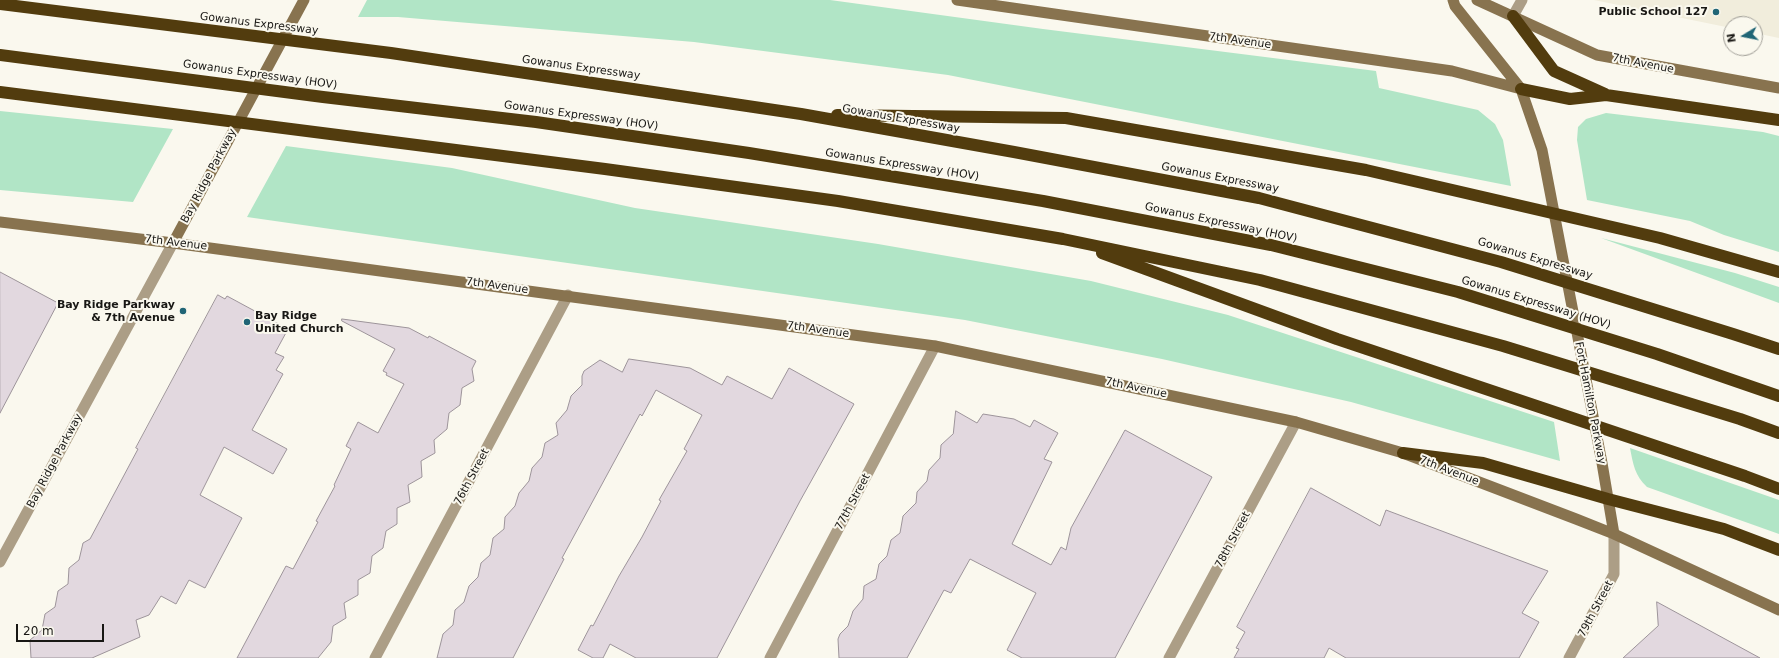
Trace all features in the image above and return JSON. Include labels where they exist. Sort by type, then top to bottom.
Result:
[{"type":"highway","name":"Gowanus Expressway","points":[[0,4],[391,53],[801,114],[1259,198],[1501,262],[1733,334],[1779,350]]},
{"type":"highway","points":[[1513,16],[1554,72],[1606,95]]},
{"type":"highway","name":"Gowanus Expressway (HOV)","points":[[0,55],[323,97],[536,122],[749,153],[1050,202],[1271,246],[1458,292],[1657,354],[1779,396]]},
{"type":"highway","points":[[1521,89],[1570,99],[1606,95],[1779,120]]},
{"type":"highway","points":[[0,92],[605,169],[838,201],[1063,239],[1268,282],[1502,346],[1779,433]]},
{"type":"highway","points":[[801,114],[1066,118],[1366,170],[1660,238],[1779,272]]},
{"type":"highway","points":[[1063,239],[1337,339],[1745,476],[1779,489]]},
{"type":"highway","points":[[1403,453],[1483,463],[1608,499],[1724,529],[1779,550]]},
{"type":"main road","name":"Bay Ridge Parkway","points":[[173,243],[304,0]]},
{"type":"main road","name":"7th Avenue","points":[[958,0],[1452,71],[1521,89]]},
{"type":"main road","name":"Fort Hamilton Parkway","points":[[1453,0],[1456,6],[1521,89],[1542,150],[1614,534]]},
{"type":"main road","name":"7th Avenue","points":[[1477,0],[1597,55],[1779,88]]},
{"type":"main road","name":"7th Avenue","points":[[0,222],[173,243],[568,295],[935,346],[1296,422],[1403,453],[1614,534]]},
{"type":"main road","points":[[1614,534],[1779,610]]},
{"type":"street","points":[[1513,16],[1522,0]]},
{"type":"street","name":"Bay Ridge Parkway","points":[[0,562],[173,243]]},
{"type":"street","name":"76th Street","points":[[375,658],[568,295]]},
{"type":"street","name":"77th Street","points":[[770,658],[935,346]]},
{"type":"street","name":"78th Street","points":[[1169,658],[1296,422]]},
{"type":"street","name":"79th Street","points":[[1569,658],[1614,574],[1614,534]]},
{"type":"shaded area","name":"Public School 127","points":[[1594,0],[1779,0],[1779,38],[1763,35],[1763,16],[1723,16],[1723,26]]},
{"type":"green space","points":[[367,0],[830,0],[1043,29],[1376,71],[1379,88],[1478,110],[1495,124],[1503,140],[1511,186],[948,75],[694,42],[398,17],[358,17]]},
{"type":"green space","points":[[0,111],[173,129],[133,202],[0,190]]},
{"type":"green space","points":[[1606,113],[1763,132],[1779,136],[1779,252],[1724,235],[1690,221],[1587,200],[1577,140],[1578,127],[1586,119]]},
{"type":"green space","points":[[286,146],[452,168],[635,208],[878,244],[1091,281],[1228,315],[1554,422],[1560,461],[1351,402],[1162,359],[965,320],[247,217]]},
{"type":"green space","points":[[1601,238],[1735,273],[1779,287],[1779,303]]},
{"type":"green space","points":[[1630,448],[1779,500],[1779,534],[1647,487],[1637,474]]},
{"type":"building","points":[[0,272],[58,303],[0,413]]},
{"type":"building","points":[[218,295],[225,299],[227,296],[288,329],[275,353],[284,357],[276,370],[283,374],[252,430],[287,449],[273,474],[224,447],[200,495],[242,518],[205,588],[189,580],[176,604],[161,596],[149,615],[136,620],[140,637],[92,658],[31,658],[30,640],[42,630],[45,614],[55,607],[58,591],[68,584],[69,568],[79,560],[83,543],[90,539],[138,449],[136,448]]},
{"type":"building","points":[[342,319],[409,328],[428,338],[429,336],[476,361],[472,369],[474,381],[462,388],[460,405],[449,413],[447,429],[434,440],[435,453],[421,461],[422,477],[408,485],[410,502],[397,508],[397,524],[386,531],[383,548],[372,556],[370,573],[358,580],[358,595],[344,603],[346,618],[333,626],[331,642],[318,658],[237,658],[286,566],[293,569],[318,522],[316,521],[335,486],[334,485],[351,449],[346,446],[358,422],[378,433],[404,384],[386,375],[387,373],[383,371],[395,349],[342,321]]},
{"type":"building","points":[[629,359],[690,368],[722,385],[727,376],[772,399],[789,368],[854,404],[800,501],[717,658],[636,658],[610,644],[603,658],[593,658],[578,650],[591,625],[593,626],[661,501],[659,500],[687,451],[684,449],[702,415],[656,390],[642,416],[640,414],[562,558],[564,559],[513,658],[437,658],[443,634],[453,625],[455,610],[464,602],[469,586],[478,577],[481,563],[490,555],[493,538],[504,529],[505,517],[515,506],[519,493],[529,481],[532,468],[542,457],[545,443],[558,435],[556,423],[567,410],[571,396],[582,385],[582,376],[584,371],[600,360],[622,372]]},
{"type":"building","points":[[956,411],[977,423],[983,414],[1014,419],[1030,427],[1034,420],[1058,433],[1044,459],[1052,462],[1012,544],[1051,565],[1061,547],[1066,550],[1071,528],[1125,430],[1212,477],[1115,658],[1022,658],[1007,650],[1036,593],[970,559],[951,593],[944,590],[907,658],[839,658],[838,639],[840,634],[848,626],[853,611],[863,599],[864,586],[876,579],[879,564],[887,556],[891,540],[900,533],[903,516],[916,503],[917,492],[927,481],[929,470],[940,458],[941,445],[953,434]]},
{"type":"building","points":[[1311,488],[1380,526],[1386,510],[1548,571],[1522,613],[1539,622],[1519,658],[1346,658],[1329,648],[1324,658],[1234,658],[1239,649],[1236,648],[1245,632],[1237,627]]},
{"type":"building","points":[[1657,602],[1760,658],[1623,658],[1658,626]]},
{"type":"place","name":"Public School 127","points":[[1716,12]]},
{"type":"place","name":"Bay Ridge Parkway & 7th Avenue","points":[[183,311]]},
{"type":"place","name":"Bay Ridge United Church","points":[[247,322]]}]
